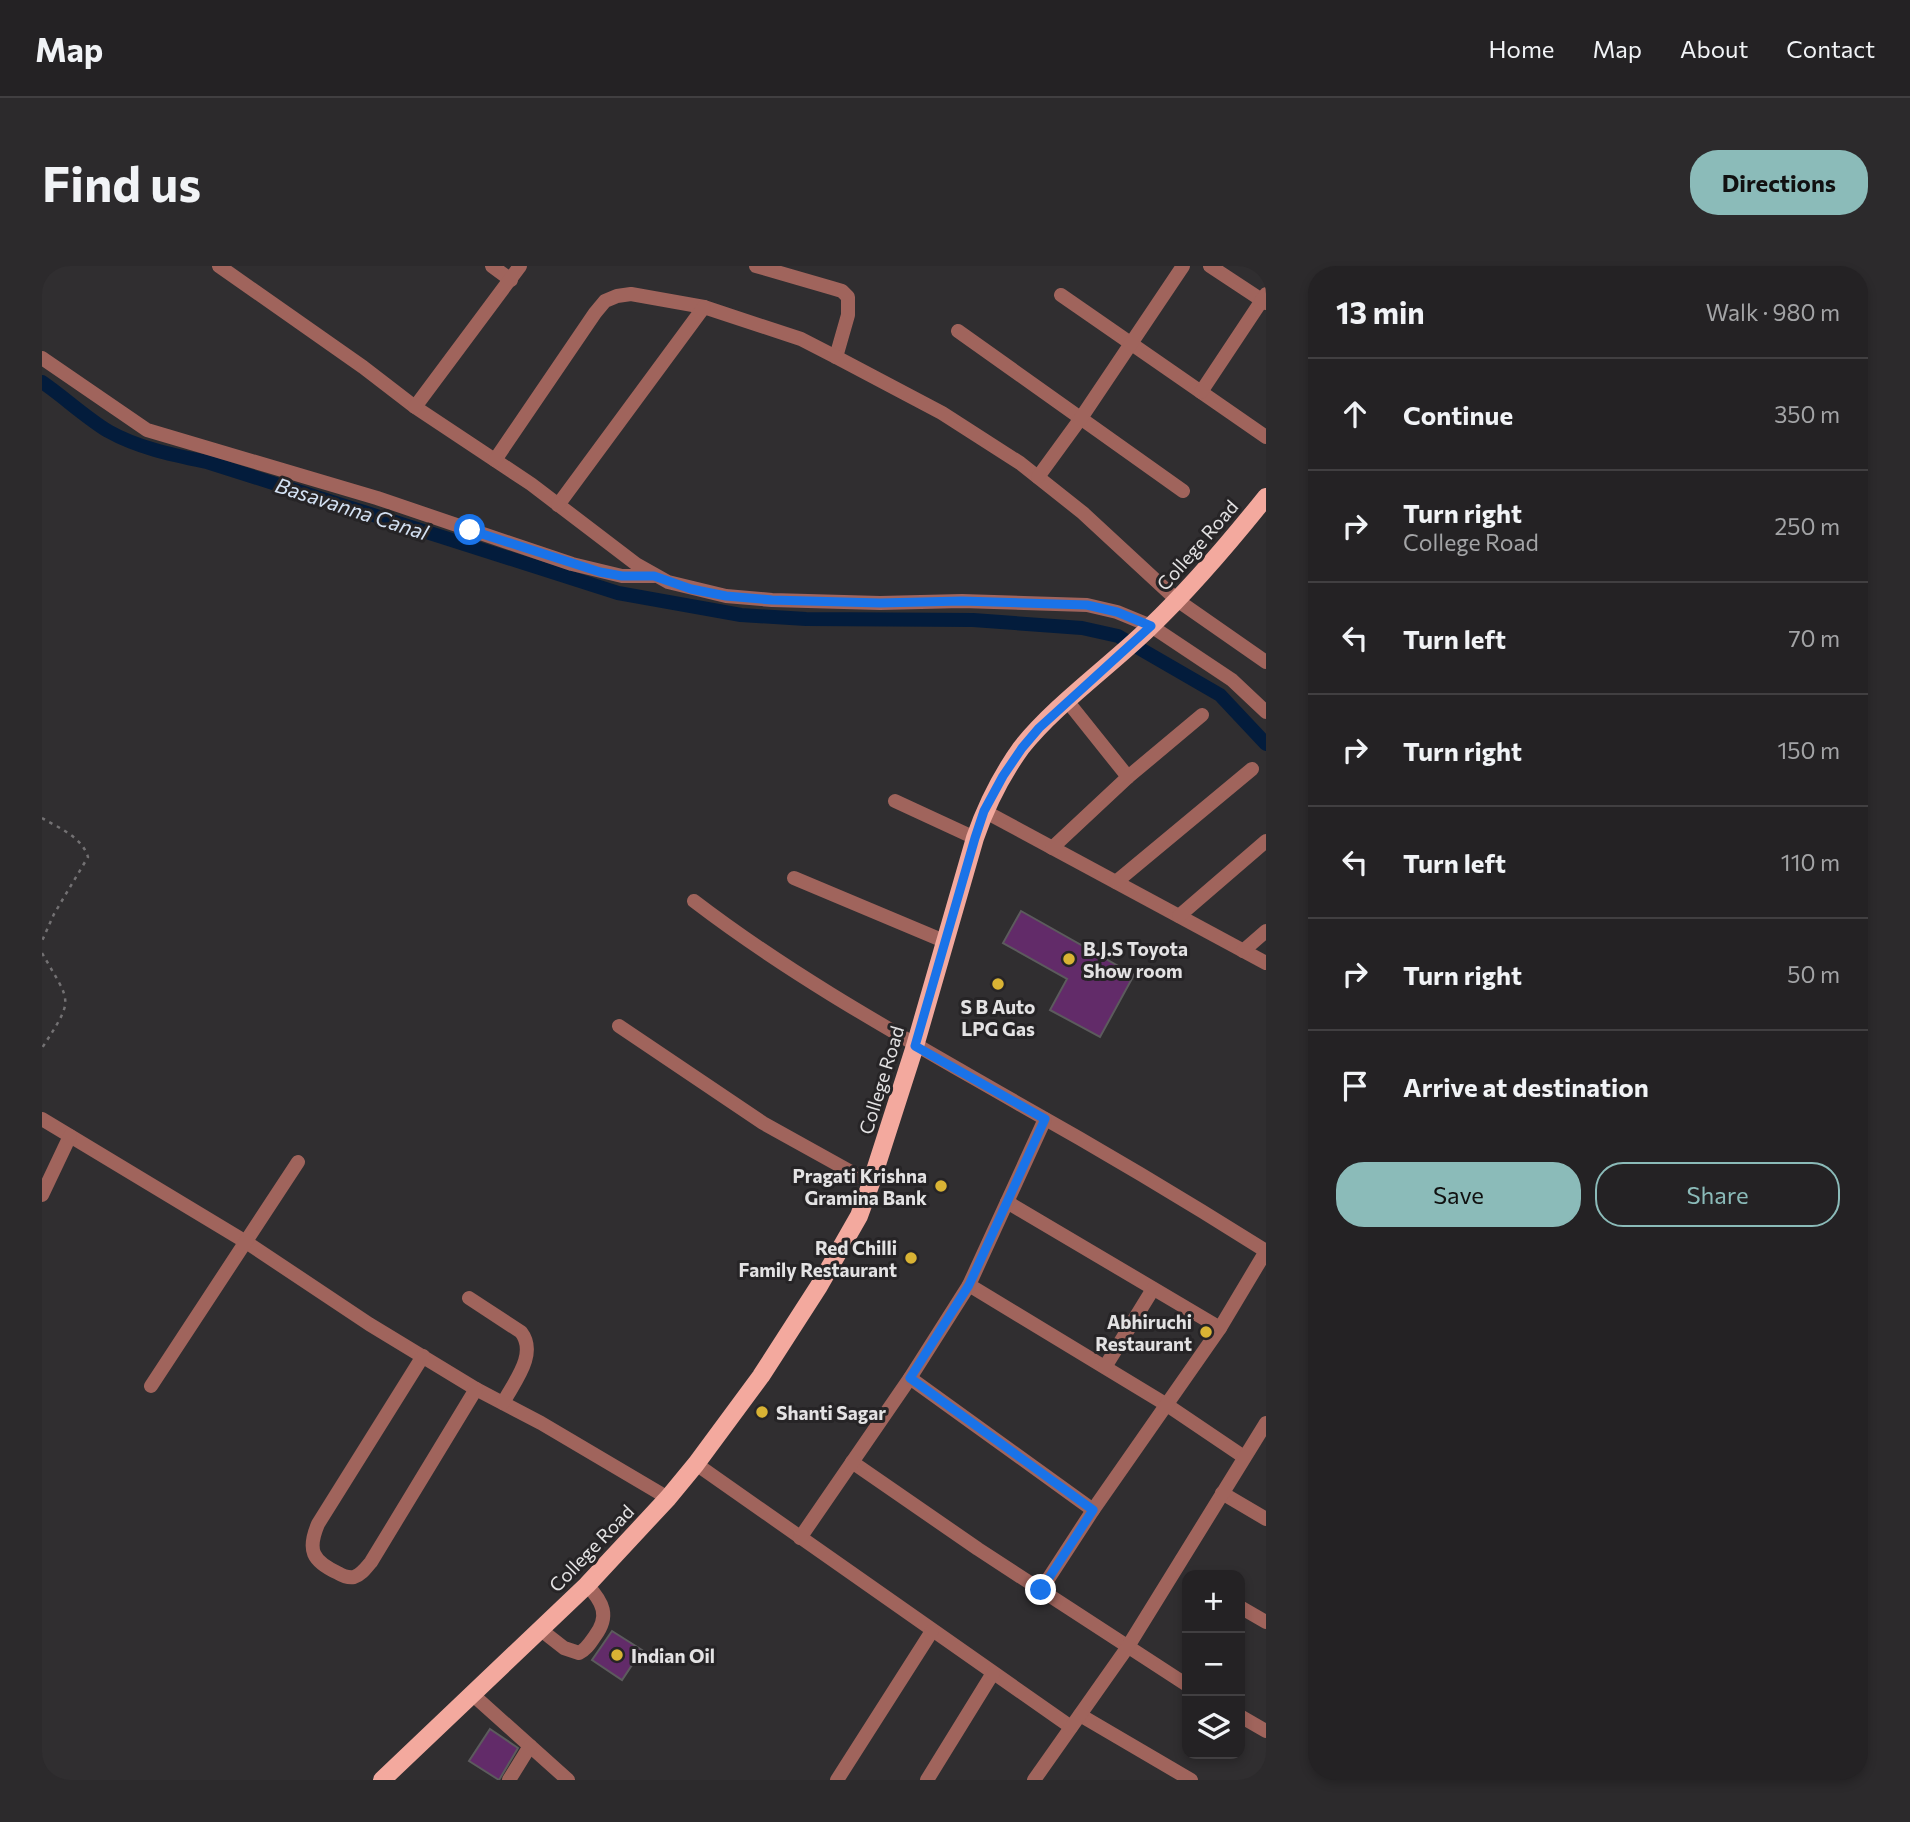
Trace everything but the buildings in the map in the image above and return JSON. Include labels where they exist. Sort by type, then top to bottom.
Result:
[{"type":"main road","name":"College Road","points":[[382,1780],[587,1585],[668,1498],[761,1376],[819,1286],[859,1216],[915,1046],[975,838],[984,811],[1003,776],[1022,748],[1177,600],[1263,505]]},
{"type":"street","points":[[219,266],[363,367],[415,407],[531,484],[654,576],[691,589],[726,596],[772,600],[880,603],[974,601],[1087,605],[1117,612],[1145,632],[1232,680],[1266,712]]},
{"type":"street","points":[[492,266],[511,279]]},
{"type":"street","points":[[415,407],[520,266]]},
{"type":"street","points":[[756,266],[842,291],[848,297],[848,315],[836,356]]},
{"type":"street","points":[[1038,477],[1183,266]]},
{"type":"street","points":[[1201,392],[1265,299],[1210,266]]},
{"type":"street","points":[[495,460],[605,302],[617,296],[631,294],[704,307],[800,339],[942,413],[1038,477],[1083,513],[1177,600],[1266,662]]},
{"type":"street","points":[[1061,295],[1266,437]]},
{"type":"street","points":[[558,505],[704,307]]},
{"type":"street","points":[[958,331],[1183,491]]},
{"type":"street","points":[[42,358],[147,430],[377,498],[581,566],[622,576],[654,576]]},
{"type":"street","points":[[1068,702],[1128,777]]},
{"type":"street","points":[[1052,848],[1128,777],[1202,715]]},
{"type":"street","points":[[1116,882],[1252,769]]},
{"type":"street","points":[[895,800],[975,838]]},
{"type":"street","points":[[984,811],[1266,963]]},
{"type":"street","points":[[1179,916],[1266,841]]},
{"type":"street","points":[[794,878],[944,941]]},
{"type":"street","points":[[694,901],[788,968],[915,1046],[1176,1195],[1266,1251],[1220,1328],[1093,1510],[1041,1590]]},
{"type":"street","points":[[1243,951],[1266,931]]},
{"type":"street","points":[[619,1026],[763,1123],[871,1183]]},
{"type":"street","points":[[42,1119],[246,1242],[369,1324],[476,1389],[668,1498]]},
{"type":"street","points":[[800,1538],[910,1378],[969,1285],[1045,1119]]},
{"type":"street","points":[[42,1195],[70,1136]]},
{"type":"street","points":[[151,1386],[298,1162]]},
{"type":"street","points":[[1007,1202],[1220,1328]]},
{"type":"street","points":[[969,1285],[1167,1405],[1244,1457]]},
{"type":"street","points":[[1105,1367],[1153,1289]]},
{"type":"street","points":[[469,1298],[521,1332],[527,1340],[528,1352],[524,1364],[503,1403]]},
{"type":"street","points":[[423,1356],[318,1524],[312,1538],[312,1548],[314,1557],[328,1569],[345,1577],[362,1573],[476,1389]]},
{"type":"street","points":[[910,1378],[1093,1510]]},
{"type":"street","points":[[1184,1570],[1222,1493],[1266,1423]]},
{"type":"street","points":[[852,1462],[1127,1648],[1182,1682]]},
{"type":"street","points":[[696,1464],[1071,1727]]},
{"type":"street","points":[[1222,1493],[1266,1519]]},
{"type":"street","points":[[1034,1780],[1182,1573]]},
{"type":"street","points":[[541,1630],[564,1648],[579,1653],[585,1650],[605,1619],[600,1599],[587,1585]]},
{"type":"street","points":[[1245,1610],[1266,1622]]},
{"type":"street","points":[[836,1780],[932,1631]]},
{"type":"street","points":[[927,1780],[993,1673]]},
{"type":"street","points":[[472,1694],[568,1780]]},
{"type":"street","points":[[1080,1715],[1191,1780]]},
{"type":"street","points":[[1245,1719],[1266,1731]]},
{"type":"street","points":[[509,1780],[530,1746]]},
{"type":"path","points":[[42,818],[76,839],[88,857],[54,914],[42,941]]},
{"type":"path","points":[[42,953],[65,993],[67,1003],[63,1015],[42,1048]]},
{"type":"waterway","name":"Basavanna Canal","points":[[42,382],[99,425],[131,442],[207,462],[618,593],[741,615],[806,619],[973,620],[1082,628],[1118,636],[1220,695],[1266,744]]},
{"type":"place","name":"B.J.S Toyota Show room","points":[[1069,959]]},
{"type":"place","name":"S B Auto LPG Gas","points":[[998,984]]},
{"type":"place","name":"Pragati Krishna Gramina Bank","points":[[941,1186]]},
{"type":"place","name":"Red Chilli Family Restaurant","points":[[911,1258]]},
{"type":"place","name":"Abhiruchi Restaurant","points":[[1206,1332]]},
{"type":"place","name":"Shanti Sagar","points":[[762,1412]]},
{"type":"place","name":"Indian Oil","points":[[617,1655]]},
{"type":"route","points":[[470,530],[600,572],[635,577],[654,576],[691,589],[726,596],[880,603],[962,601],[1087,605],[1117,612],[1151,626],[1039,728],[1003,776],[984,811],[975,838],[915,1046],[1045,1119],[969,1285],[910,1378],[1093,1510],[1041,1590]]}]
